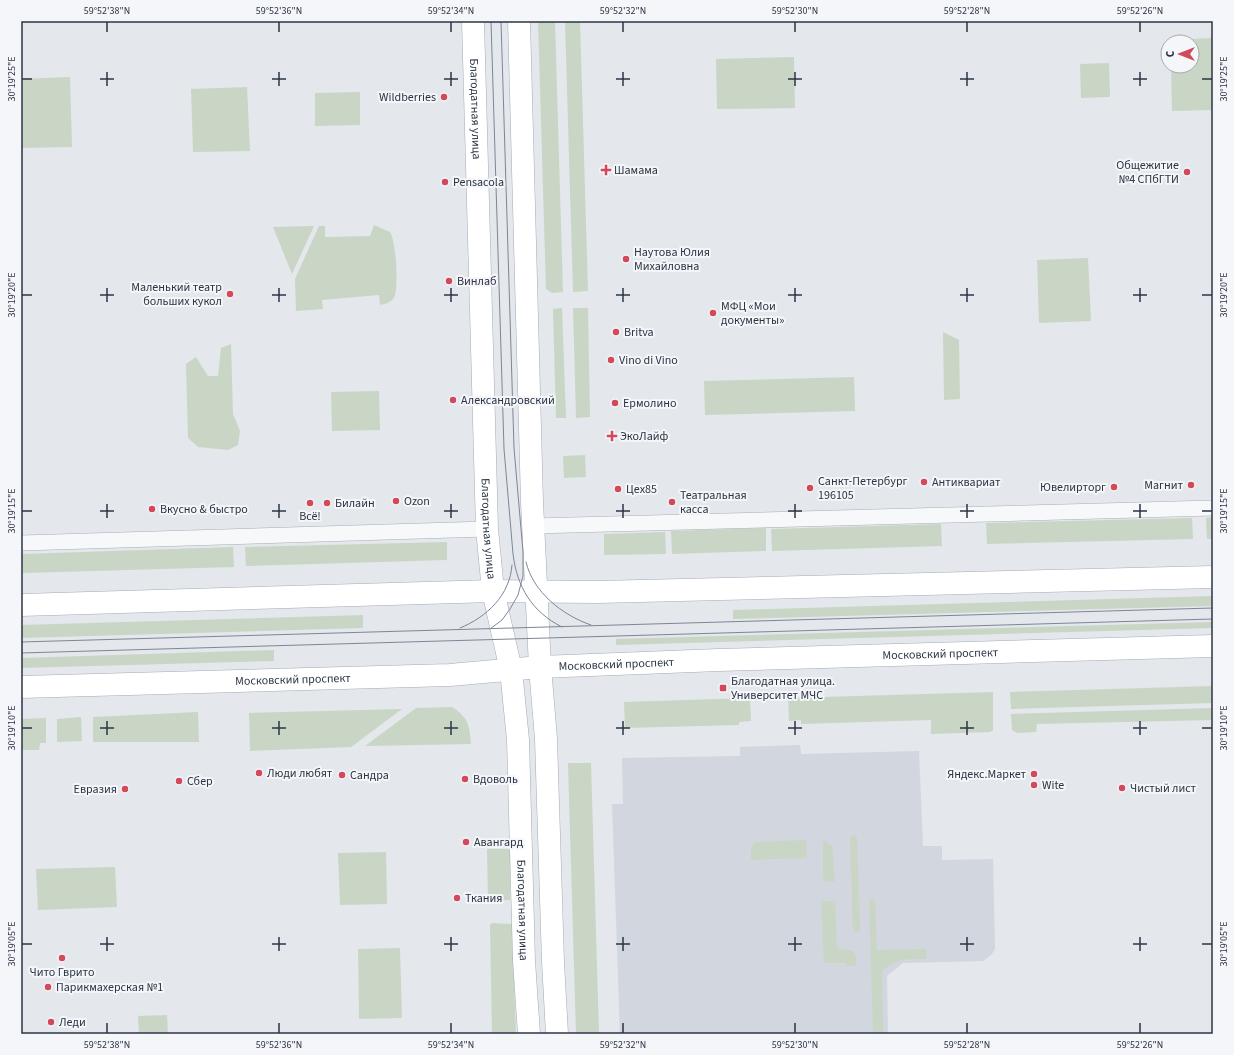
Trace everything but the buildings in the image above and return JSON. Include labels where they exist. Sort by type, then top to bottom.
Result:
[{"type":"main road","name":"Благодатная улица","points":[[472,21],[487,529],[493,591],[511,670],[518,740],[524,962],[529,1034]]},
{"type":"main road","points":[[519,21],[533,526],[540,667],[546,740],[553,962],[557,1034]]},
{"type":"main road","points":[[21,605],[493,591],[622,592],[1213,577]]},
{"type":"main road","name":"Московский проспект","points":[[21,687],[450,675],[540,667],[719,660],[1213,646]]},
{"type":"street","points":[[533,526],[1213,508]]},
{"type":"street","points":[[21,543],[487,529]]},
{"type":"shaded area","points":[[800,745],[801,754],[919,751],[923,846],[942,846],[942,860],[993,859],[995,949],[992,954],[983,961],[903,963],[887,976],[888,1034],[620,1034],[612,804],[623,804],[622,758],[740,756],[740,747]]},
{"type":"green space","points":[[538,21],[555,21],[563,292],[552,293],[546,289]]},
{"type":"green space","points":[[565,21],[580,21],[588,291],[573,292]]},
{"type":"green space","points":[[1213,38],[1213,110],[1172,111],[1171,74],[1200,74],[1200,39]]},
{"type":"green space","points":[[794,57],[795,108],[717,109],[716,59]]},
{"type":"green space","points":[[1109,63],[1110,97],[1081,98],[1080,64]]},
{"type":"green space","points":[[70,77],[72,147],[21,148],[21,79]]},
{"type":"green space","points":[[247,87],[250,151],[193,152],[191,89]]},
{"type":"green space","points":[[360,92],[360,125],[315,126],[315,93]]},
{"type":"green space","points":[[374,225],[390,232],[394,244],[397,275],[396,293],[394,298],[386,304],[380,305],[379,295],[322,300],[323,309],[296,311],[295,279],[319,226],[325,226],[325,237],[370,236]]},
{"type":"green space","points":[[314,226],[292,274],[273,227]]},
{"type":"green space","points":[[1088,258],[1091,321],[1039,323],[1037,260]]},
{"type":"green space","points":[[562,308],[566,418],[556,418],[553,309]]},
{"type":"green space","points":[[573,308],[588,308],[590,417],[576,418]]},
{"type":"green space","points":[[943,332],[959,340],[960,399],[944,400]]},
{"type":"green space","points":[[231,344],[233,414],[240,431],[238,445],[228,450],[198,447],[188,438],[186,364],[196,357],[208,376],[218,376],[221,348]]},
{"type":"green space","points":[[854,377],[855,411],[705,415],[704,381]]},
{"type":"green space","points":[[379,391],[380,430],[332,431],[331,392]]},
{"type":"green space","points":[[585,455],[586,477],[564,478],[563,456]]},
{"type":"green space","points":[[1213,517],[1213,539],[1207,539],[1206,518]]},
{"type":"green space","points":[[1192,518],[1193,539],[987,544],[986,523]]},
{"type":"green space","points":[[941,524],[942,546],[772,551],[771,529]]},
{"type":"green space","points":[[766,528],[766,551],[672,554],[671,531]]},
{"type":"green space","points":[[665,532],[666,554],[604,555],[604,534]]},
{"type":"green space","points":[[447,542],[447,560],[246,566],[245,547]]},
{"type":"green space","points":[[233,547],[234,567],[23,573],[22,554]]},
{"type":"green space","points":[[1213,596],[1213,606],[733,619],[733,610]]},
{"type":"green space","points":[[363,615],[363,628],[21,638],[21,625]]},
{"type":"green space","points":[[1213,622],[1213,628],[616,645],[616,639]]},
{"type":"green space","points":[[274,650],[274,661],[21,668],[21,658]]},
{"type":"green space","points":[[1213,686],[1213,703],[1011,709],[1010,692]]},
{"type":"green space","points":[[993,692],[993,730],[990,732],[931,734],[931,720],[801,724],[801,720],[789,721],[788,698]]},
{"type":"green space","points":[[750,698],[751,721],[739,722],[739,725],[625,728],[624,702]]},
{"type":"green space","points":[[452,707],[465,718],[469,727],[471,744],[365,746],[416,708]]},
{"type":"green space","points":[[1213,708],[1213,720],[1037,724],[1036,732],[1017,733],[1012,730],[1011,714]]},
{"type":"green space","points":[[402,709],[351,747],[250,751],[249,713]]},
{"type":"green space","points":[[198,712],[199,742],[93,742],[93,717]]},
{"type":"green space","points":[[81,717],[82,741],[57,742],[57,719]]},
{"type":"green space","points":[[46,718],[46,743],[40,743],[39,750],[21,750],[21,719]]},
{"type":"green space","points":[[568,763],[591,763],[599,1034],[576,1034]]},
{"type":"green space","points":[[854,835],[857,838],[860,930],[857,933],[853,929],[850,839],[851,836]]},
{"type":"green space","points":[[806,840],[807,858],[751,860],[751,847],[755,842]]},
{"type":"green space","points":[[823,840],[832,846],[835,881],[825,882],[823,878]]},
{"type":"green space","points":[[487,849],[510,849],[510,900],[488,901]]},
{"type":"green space","points":[[386,852],[387,904],[340,905],[338,853]]},
{"type":"green space","points":[[115,867],[117,907],[38,910],[36,869]]},
{"type":"green space","points":[[869,899],[875,899],[877,950],[926,949],[926,959],[908,959],[897,961],[882,971],[883,1034],[875,1034],[875,1031],[873,1031]]},
{"type":"green space","points":[[821,901],[835,901],[837,948],[853,951],[856,956],[856,966],[847,966],[846,963],[824,963]]},
{"type":"green space","points":[[492,923],[512,924],[516,1034],[492,1034],[490,925]]},
{"type":"green space","points":[[400,948],[402,1018],[359,1019],[358,949]]},
{"type":"green space","points":[[167,1015],[168,1034],[139,1034],[138,1016]]},
{"type":"tram line","points":[[491,21],[504,449],[513,554],[522,588],[534,606],[551,621],[562,627]]},
{"type":"tram line","points":[[490,629],[502,620],[510,609],[518,595],[523,576],[523,552],[514,448],[501,21]]},
{"type":"tram line","points":[[526,562],[535,583],[550,601],[580,621],[591,625]]},
{"type":"tram line","points":[[460,628],[479,618],[495,604],[507,586],[512,565]]},
{"type":"tram line","points":[[21,642],[1213,608]]},
{"type":"tram line","points":[[21,653],[1213,619]]},
{"type":"place","name":"Wildberries","points":[[444,97]]},
{"type":"place","name":"Шамама","points":[[606,170]]},
{"type":"place","name":"Общежитие №4 СПбГТИ","points":[[1187,172]]},
{"type":"place","name":"Pensacola","points":[[445,182]]},
{"type":"place","name":"Наутова Юлия Михайловна","points":[[626,259]]},
{"type":"place","name":"Винлаб","points":[[449,281]]},
{"type":"place","name":"Маленький театр больших кукол","points":[[230,294]]},
{"type":"place","name":"МФЦ «Мои документы»","points":[[713,313]]},
{"type":"place","name":"Britva","points":[[616,332]]},
{"type":"place","name":"Vino di Vino","points":[[611,360]]},
{"type":"place","name":"Александровский","points":[[453,400]]},
{"type":"place","name":"Ермолино","points":[[615,403]]},
{"type":"place","name":"ЭкоЛайф","points":[[612,436]]},
{"type":"place","name":"Антиквариат","points":[[924,482]]},
{"type":"place","name":"Магнит","points":[[1191,485]]},
{"type":"place","name":"Ювелирторг","points":[[1114,487]]},
{"type":"place","name":"Санкт-Петербург 196105","points":[[810,488]]},
{"type":"place","name":"Цех85","points":[[618,489]]},
{"type":"place","name":"Ozon","points":[[396,501]]},
{"type":"place","name":"Театральная касса","points":[[672,502]]},
{"type":"place","name":"Всё!","points":[[310,503]]},
{"type":"place","name":"Билайн","points":[[327,503]]},
{"type":"place","name":"Вкусно & быстро","points":[[152,509]]},
{"type":"place","name":"Благодатная улица. Университет МЧС","points":[[723,688]]},
{"type":"place","name":"Люди любят","points":[[259,773]]},
{"type":"place","name":"Яндекс.Маркет","points":[[1034,774]]},
{"type":"place","name":"Сандра","points":[[342,775]]},
{"type":"place","name":"Вдоволь","points":[[465,779]]},
{"type":"place","name":"Сбер","points":[[179,781]]},
{"type":"place","name":"Wite","points":[[1034,785]]},
{"type":"place","name":"Чистый лист","points":[[1122,788]]},
{"type":"place","name":"Евразия","points":[[125,789]]},
{"type":"place","name":"Авангард","points":[[466,842]]},
{"type":"place","name":"Ткания","points":[[457,898]]},
{"type":"place","name":"Чито Гврито","points":[[62,958]]},
{"type":"place","name":"Парикмахерская №1","points":[[48,987]]},
{"type":"place","name":"Леди","points":[[51,1022]]}]
